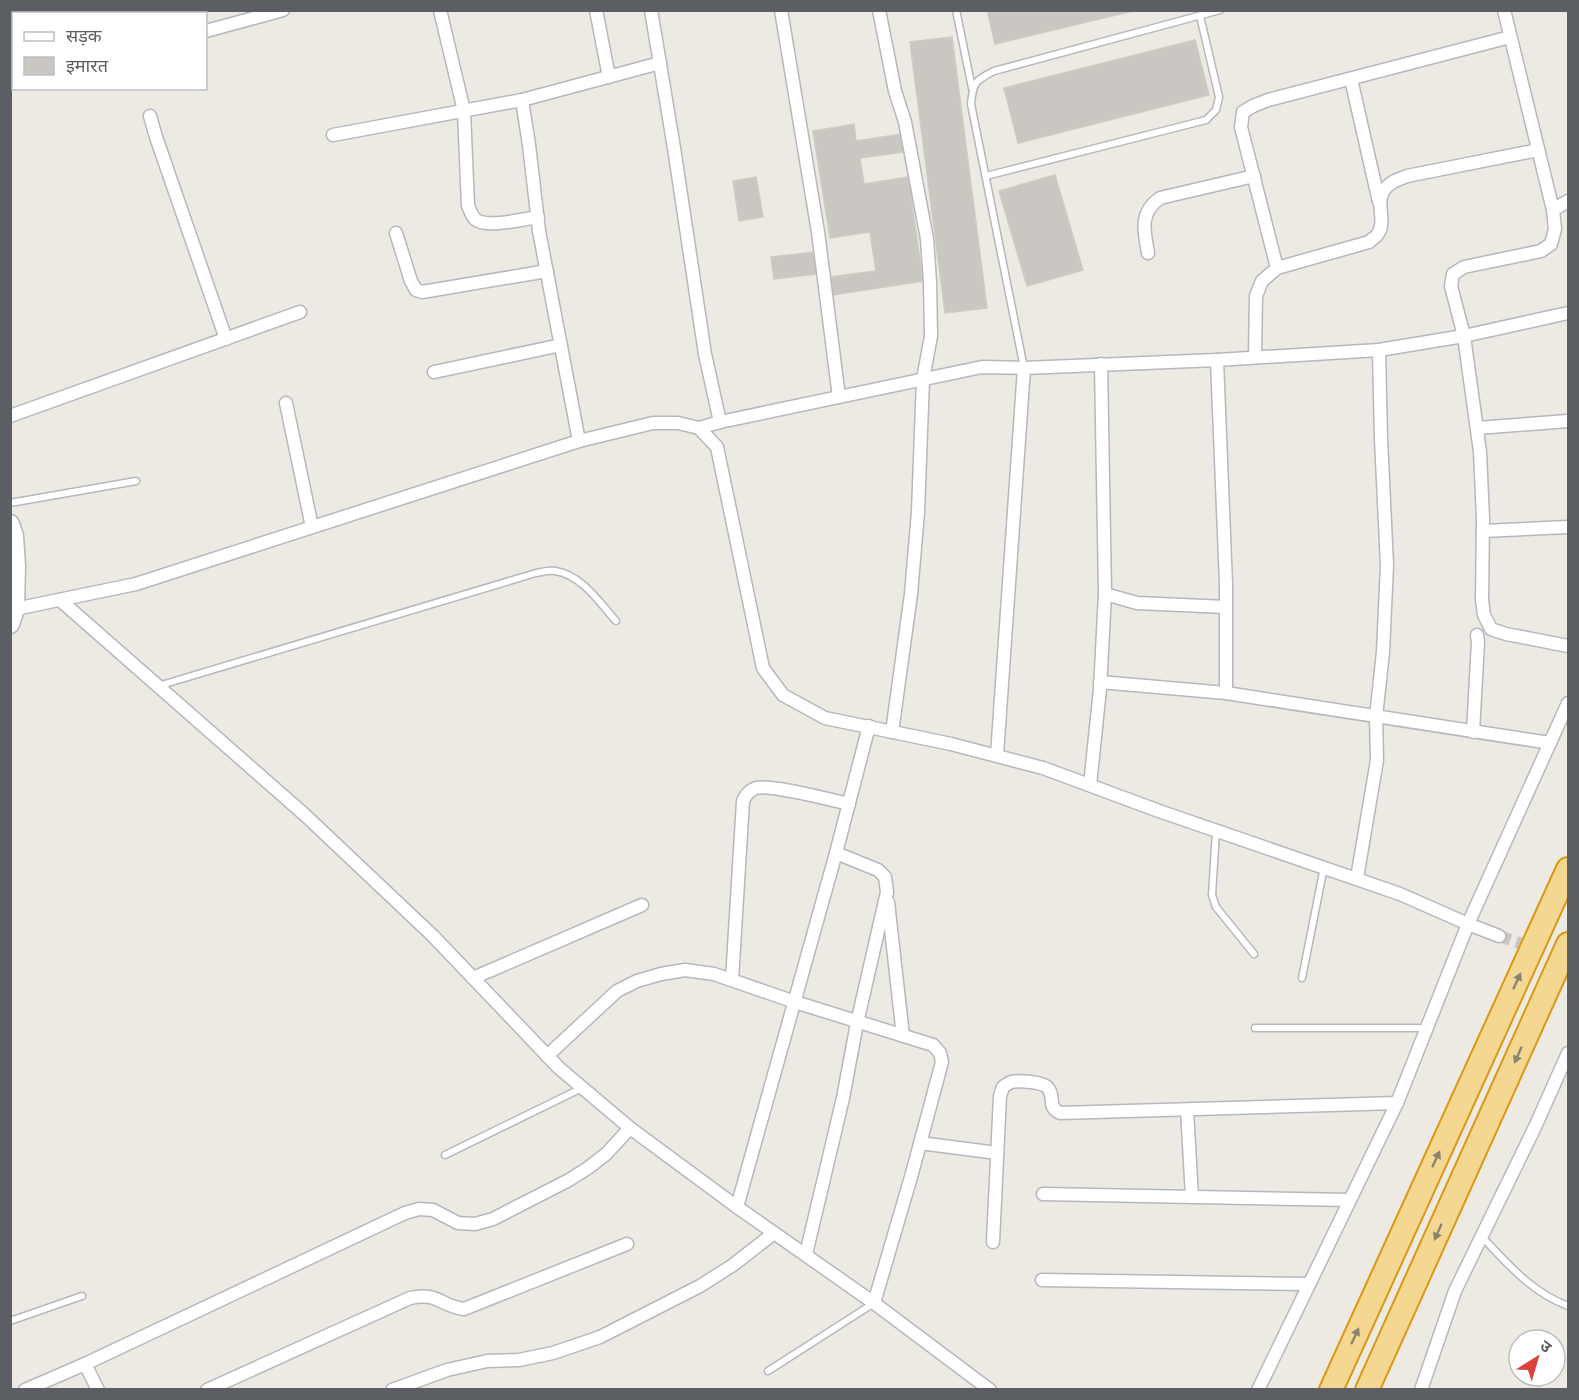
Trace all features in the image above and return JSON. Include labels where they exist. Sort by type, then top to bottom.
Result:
[{"type":"highway","points":[[1331,1389],[1569,869]]},
{"type":"highway","points":[[1366,1389],[1569,944]]},
{"type":"street","points":[[440,10],[464,111],[468,206],[474,218],[483,223],[491,224],[538,217]]},
{"type":"street","points":[[596,10],[609,77]]},
{"type":"street","points":[[651,10],[703,342],[720,422]]},
{"type":"street","points":[[781,10],[818,232],[839,397]]},
{"type":"street","points":[[879,10],[895,91],[905,122],[927,239],[931,336],[923,379],[918,512],[910,594],[892,732]]},
{"type":"street","points":[[1504,10],[1555,229],[1551,244],[1541,251],[1464,267],[1453,274],[1451,286],[1464,336],[1480,452],[1483,531],[1482,600],[1484,615],[1491,629],[1569,646]]},
{"type":"street","points":[[207,32],[282,11]]},
{"type":"street","points":[[1277,268],[1241,127],[1244,112],[1268,100],[1510,37]]},
{"type":"street","points":[[333,135],[522,100],[660,63]]},
{"type":"street","points":[[1255,357],[1256,296],[1262,281],[1277,268],[1369,242],[1378,234],[1382,224],[1351,79]]},
{"type":"street","points":[[522,100],[547,271],[579,441]]},
{"type":"street","points":[[150,116],[226,339]]},
{"type":"street","points":[[1379,202],[1384,190],[1392,182],[1407,176],[1538,150]]},
{"type":"street","points":[[1148,253],[1143,228],[1146,214],[1152,204],[1161,198],[1254,176]]},
{"type":"street","points":[[1552,210],[1569,201]]},
{"type":"street","points":[[396,232],[411,281],[416,290],[422,292],[547,271]]},
{"type":"street","points":[[10,416],[300,312]]},
{"type":"street","points":[[10,524],[14,536],[16,566],[13,617],[60,600],[136,584],[579,441],[653,423],[678,423],[699,428],[982,367],[1024,368],[1217,360],[1379,350],[1464,336],[1569,313]]},
{"type":"street","points":[[434,372],[561,345]]},
{"type":"street","points":[[1357,878],[1377,760],[1376,717],[1383,652],[1387,566],[1379,350]]},
{"type":"street","points":[[1217,360],[1226,607],[1226,693]]},
{"type":"street","points":[[1090,785],[1100,682],[1105,594],[1101,364]]},
{"type":"street","points":[[997,755],[1024,368]]},
{"type":"street","points":[[286,403],[312,527]]},
{"type":"street","points":[[1477,428],[1569,421]]},
{"type":"street","points":[[699,428],[717,447],[763,668],[783,695],[825,718],[997,755],[1043,768],[1357,878],[1499,936]]},
{"type":"street","points":[[1483,531],[1569,527]]},
{"type":"street","points":[[1105,594],[1137,603],[1226,607]]},
{"type":"street","points":[[60,600],[305,815],[433,936],[547,1056],[582,1088],[630,1128],[737,1207],[806,1254],[990,1389]]},
{"type":"street","points":[[1473,732],[1477,635]]},
{"type":"street","points":[[1100,682],[1226,693],[1550,743]]},
{"type":"street","points":[[1258,1389],[1397,1103],[1468,924],[1569,703]]},
{"type":"street","points":[[737,1207],[869,726]]},
{"type":"street","points":[[732,980],[743,801],[747,793],[756,788],[771,788],[849,804]]},
{"type":"street","points":[[836,853],[878,870],[885,878],[903,1036]]},
{"type":"street","points":[[806,1254],[843,1098],[857,1023],[887,892]]},
{"type":"street","points":[[473,978],[642,905]]},
{"type":"street","points":[[547,1056],[617,991],[637,981],[685,970],[714,974],[857,1023],[933,1045],[940,1053],[942,1062],[874,1303]]},
{"type":"street","points":[[1421,1389],[1455,1291],[1569,1053]]},
{"type":"street","points":[[993,1242],[1000,1096],[1003,1087],[1010,1082],[1041,1083],[1048,1087],[1051,1093],[1051,1104],[1054,1110],[1060,1113],[1397,1103]]},
{"type":"street","points":[[1187,1110],[1192,1197]]},
{"type":"street","points":[[25,1389],[85,1364],[405,1213],[419,1209],[434,1210],[458,1223],[475,1224],[493,1219],[588,1168],[606,1154],[630,1128]]},
{"type":"street","points":[[920,1143],[997,1153]]},
{"type":"street","points":[[1043,1194],[1350,1200]]},
{"type":"street","points":[[392,1389],[447,1370],[487,1361],[519,1360],[553,1353],[600,1336],[700,1286],[733,1265],[774,1233]]},
{"type":"street","points":[[207,1389],[410,1298],[423,1295],[438,1298],[452,1307],[464,1309],[627,1244]]},
{"type":"street","points":[[1042,1280],[1309,1284]]},
{"type":"street","points":[[85,1364],[98,1389]]},
{"type":"lane","points":[[957,10],[972,88],[971,104],[1024,368]]},
{"type":"lane","points":[[972,88],[979,79],[994,71],[1220,10]]},
{"type":"lane","points":[[986,176],[1206,120],[1216,110],[1219,96],[1200,16]]},
{"type":"lane","points":[[10,503],[136,481]]},
{"type":"lane","points":[[158,686],[536,573],[553,571],[569,575],[582,584],[616,621]]},
{"type":"lane","points":[[1216,830],[1212,895],[1216,907],[1254,954]]},
{"type":"lane","points":[[1302,978],[1324,867]]},
{"type":"lane","points":[[1255,1028],[1426,1028]]},
{"type":"lane","points":[[445,1155],[582,1088]]},
{"type":"lane","points":[[1482,1236],[1523,1280],[1549,1297],[1569,1306]]},
{"type":"lane","points":[[10,1321],[82,1296]]},
{"type":"lane","points":[[768,1371],[874,1303]]},
{"type":"building","points":[[987,10],[1137,10],[995,44]]},
{"type":"building","points":[[952,37],[987,308],[945,313],[910,42]]},
{"type":"building","points":[[1195,40],[1209,95],[1018,143],[1004,88]]},
{"type":"building","points":[[854,124],[856,141],[901,134],[903,152],[860,158],[864,184],[908,177],[923,281],[833,295],[830,277],[876,271],[870,232],[830,238],[813,131]]},
{"type":"building","points":[[1055,175],[1083,270],[1027,286],[999,191]]},
{"type":"building","points":[[756,177],[763,217],[739,221],[733,181]]},
{"type":"building","points":[[815,252],[817,274],[774,279],[771,257]]},
{"type":"tunnel","points":[[1499,936],[1566,959]]}]
